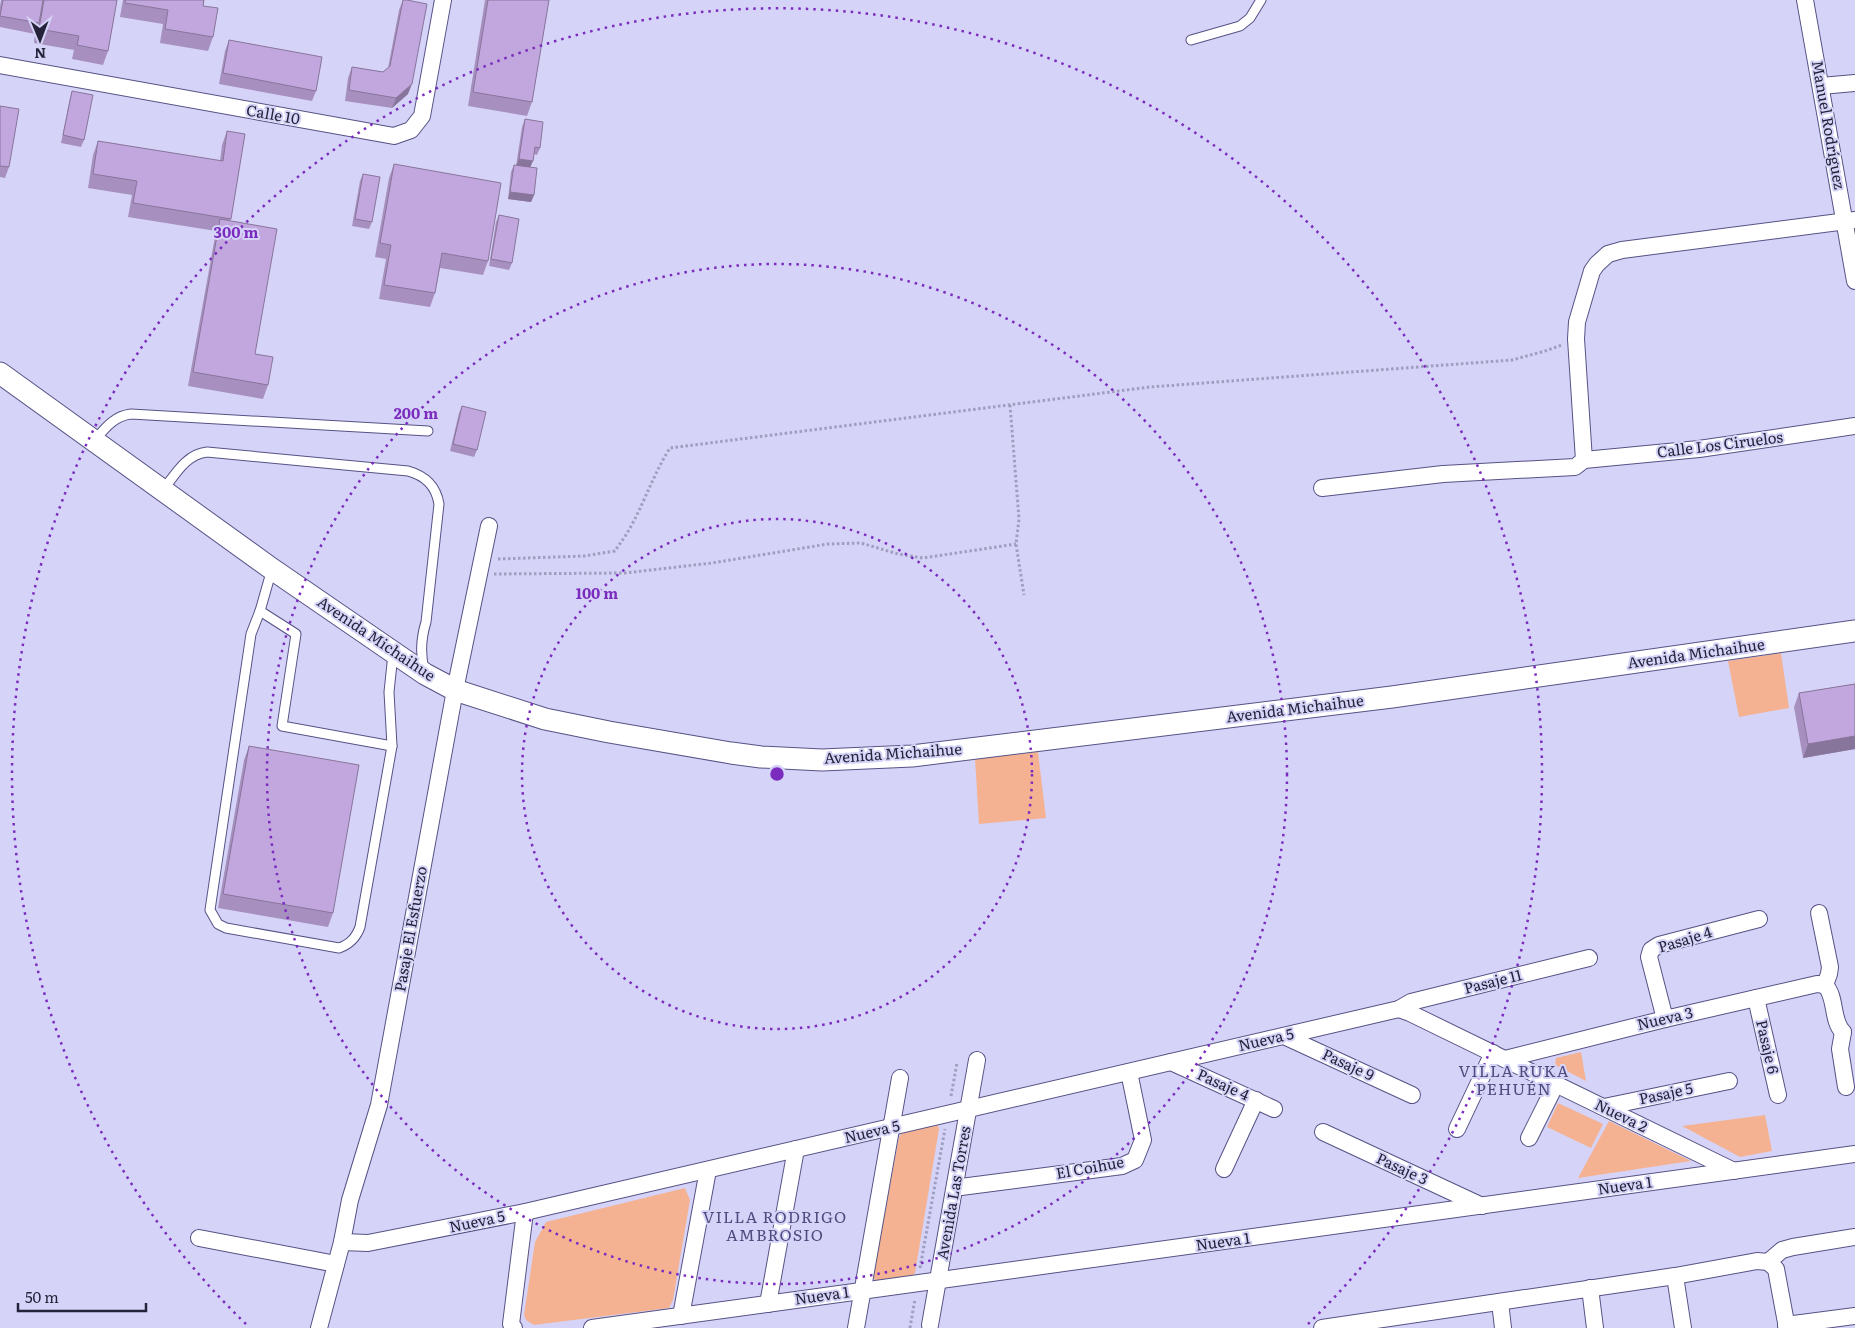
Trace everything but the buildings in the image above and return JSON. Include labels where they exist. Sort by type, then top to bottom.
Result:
[{"type":"street","name":"Calle 10","points":[[0,65],[394,136],[410,130],[422,116],[443,0]]},
{"type":"street","name":"Manuel Rodríguez","points":[[1805,0],[1821,86],[1850,220],[1855,280]]},
{"type":"street","points":[[1821,86],[1855,83]]},
{"type":"street","points":[[1584,460],[1576,339],[1580,308],[1592,271],[1608,254],[1622,250],[1850,220]]},
{"type":"street","name":"Avenida Michaihue","points":[[0,374],[393,654],[455,690],[538,717],[609,732],[761,757],[852,760],[912,756],[1392,698],[1855,631]]},
{"type":"street","name":"Calle Los Ciruelos","points":[[1322,488],[1444,474],[1575,467],[1584,460],[1699,450],[1855,426]]},
{"type":"street","name":"Pasaje El Esfuerzo","points":[[319,1328],[342,1242],[350,1200],[379,1105],[455,690],[489,526]]},
{"type":"street","points":[[1819,913],[1830,967],[1825,985],[1830,992],[1838,1026],[1849,1032],[1840,1049],[1846,1087]]},
{"type":"street","name":"Pasaje 4","points":[[1665,1019],[1649,957],[1651,950],[1659,945],[1759,919]]},
{"type":"street","name":"Pasaje 11","points":[[1399,1009],[1411,1002],[1589,958]]},
{"type":"street","name":"Nueva 3","points":[[1499,1056],[1817,984],[1825,985]]},
{"type":"street","name":"Pasaje 6","points":[[1756,998],[1778,1095]]},
{"type":"street","name":"Nueva 5","points":[[342,1242],[368,1243],[525,1212],[1399,1009]]},
{"type":"street","name":"Nueva 2","points":[[1399,1009],[1734,1171]]},
{"type":"street","name":"Pasaje 9","points":[[1284,1036],[1412,1095]]},
{"type":"street","points":[[1457,1129],[1499,1056]]},
{"type":"street","name":"Avenida Las Torres","points":[[930,1325],[977,1060]]},
{"type":"street","name":"Pasaje 4","points":[[1171,1062],[1274,1109]]},
{"type":"street","name":"El Coihue","points":[[955,1185],[961,1187],[1122,1166],[1135,1160],[1143,1140],[1129,1072]]},
{"type":"street","points":[[856,1328],[900,1078]]},
{"type":"street","name":"Pasaje 5","points":[[1604,1107],[1729,1081]]},
{"type":"street","points":[[1529,1138],[1556,1084]]},
{"type":"street","points":[[1224,1169],[1256,1100]]},
{"type":"street","name":"Pasaje 3","points":[[1323,1132],[1482,1206]]},
{"type":"street","points":[[768,1304],[796,1149]]},
{"type":"street","name":"Nueva 1","points":[[592,1328],[1855,1154]]},
{"type":"street","points":[[681,1316],[708,1170]]},
{"type":"street","points":[[514,1328],[511,1324],[525,1212]]},
{"type":"street","points":[[1768,1262],[1782,1250],[1793,1246],[1855,1237]]},
{"type":"street","points":[[199,1238],[336,1264]]},
{"type":"street","points":[[1322,1328],[1410,1322],[1500,1302],[1675,1276],[1757,1261],[1768,1262],[1776,1269],[1786,1327],[1855,1316]]},
{"type":"street","points":[[1675,1276],[1683,1328]]},
{"type":"street","points":[[1590,1288],[1595,1328]]},
{"type":"street","points":[[1500,1302],[1504,1328]]},
{"type":"lane","points":[[1191,40],[1240,26],[1250,18],[1261,0]]},
{"type":"lane","points":[[94,441],[107,425],[121,415],[132,414],[428,431]]},
{"type":"lane","points":[[163,490],[190,458],[201,452],[408,471],[425,478],[436,492],[439,504],[426,622],[422,642],[422,663],[425,674]]},
{"type":"lane","points":[[272,569],[251,634],[210,910],[218,924],[226,928],[339,948],[347,945],[356,937],[360,927],[392,746],[389,692],[393,654]]},
{"type":"lane","points":[[260,611],[296,634],[282,726],[392,746]]},
{"type":"path","points":[[480,567],[584,556],[615,550],[630,529],[658,466],[670,448],[1150,387],[1512,360],[1545,351],[1576,339]]},
{"type":"path","points":[[1010,405],[1018,519],[1016,544],[1024,596]]},
{"type":"path","points":[[480,567],[625,573],[712,563],[828,544],[861,543],[898,554],[923,558],[1016,544]]},
{"type":"path","points":[[910,1328],[957,1063]]},
{"type":"shaded area","points":[[1781,653],[1789,708],[1739,717],[1728,661]]},
{"type":"shaded area","points":[[1038,752],[1046,818],[979,824],[975,759]]},
{"type":"shaded area","points":[[1581,1052],[1586,1081],[1555,1065],[1556,1058]]},
{"type":"shaded area","points":[[1558,1103],[1603,1124],[1591,1148],[1547,1127]]},
{"type":"shaded area","points":[[1765,1115],[1772,1151],[1740,1157],[1682,1126]]},
{"type":"shaded area","points":[[1609,1121],[1691,1161],[1578,1178]]},
{"type":"shaded area","points":[[937,1123],[939,1129],[915,1273],[910,1279],[876,1282],[873,1276],[899,1137],[903,1132]]},
{"type":"shaded area","points":[[685,1188],[690,1200],[673,1300],[669,1308],[534,1325],[526,1320],[524,1315],[535,1242],[546,1222]]},
{"type":"district","name":"VILLA RUKA PEHUÉN","points":[[1514,1080]]},
{"type":"district","name":"VILLA RODRIGO AMBROSIO","points":[[775,1226]]}]
